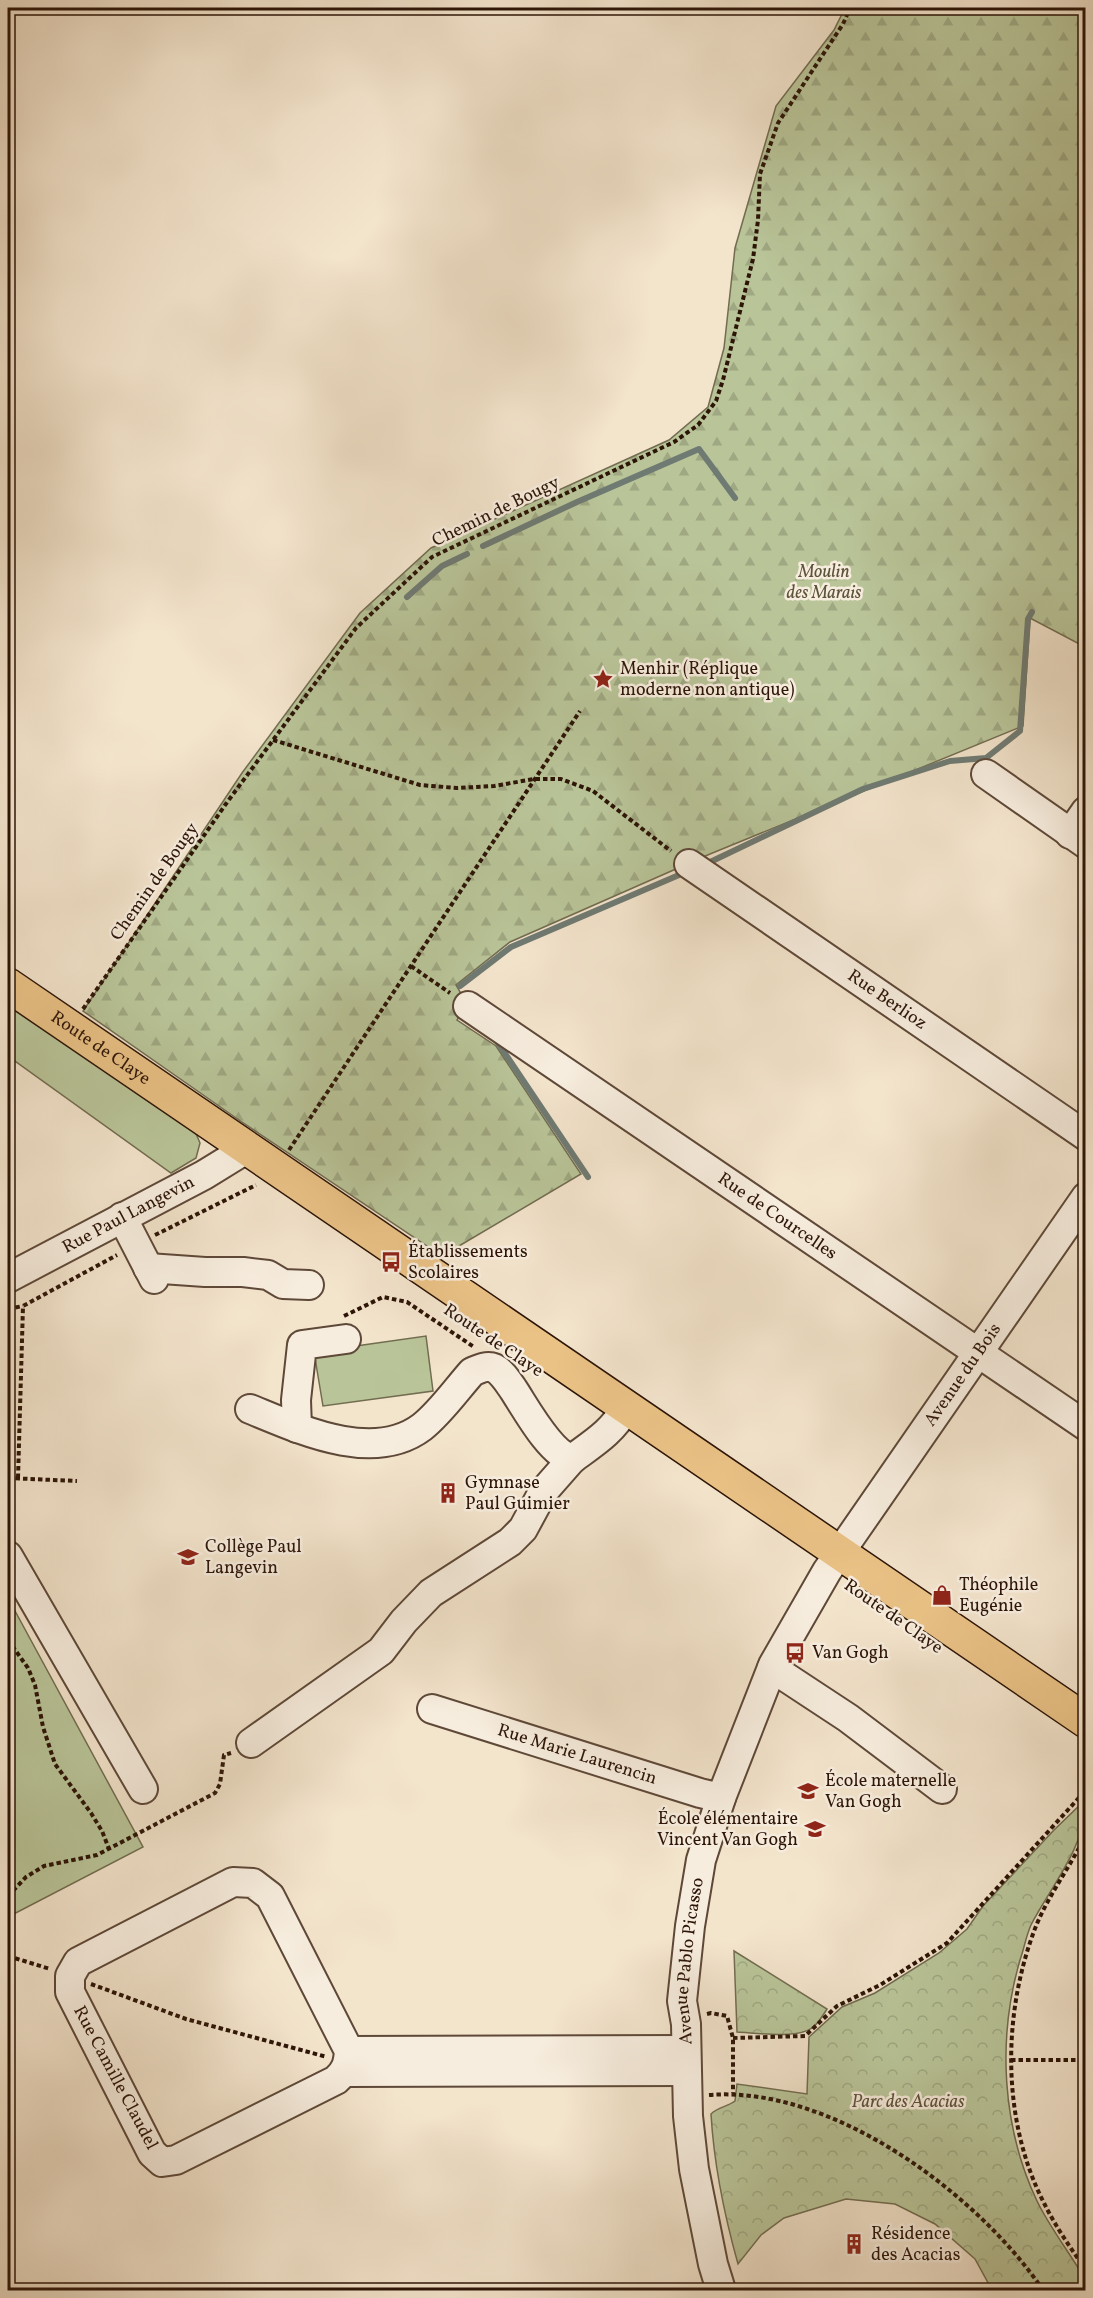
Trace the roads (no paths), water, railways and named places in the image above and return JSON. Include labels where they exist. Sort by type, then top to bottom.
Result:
[{"type":"main road","name":"Route de Claye","points":[[8,985],[1086,1721]]},
{"type":"street","points":[[986,774],[1080,830]]},
{"type":"street","name":"Rue Berlioz","points":[[689,864],[1086,1136]]},
{"type":"street","name":"Rue de Courcelles","points":[[468,1006],[1086,1426]]},
{"type":"street","name":"Rue Paul Langevin","points":[[8,1278],[204,1175],[248,1148]]},
{"type":"street","name":"Avenue du Bois","points":[[841,1553],[1086,1197]]},
{"type":"street","points":[[122,1217],[146,1264],[205,1272],[243,1272],[268,1275],[283,1284],[309,1285]]},
{"type":"street","points":[[297,1428],[308,1381],[302,1345],[343,1329]]},
{"type":"street","points":[[250,1409],[331,1439],[388,1442],[406,1437],[423,1426],[472,1372],[489,1368],[517,1334]]},
{"type":"street","points":[[489,1368],[505,1378],[552,1446],[567,1458],[572,1459]]},
{"type":"street","points":[[251,1743],[381,1651],[404,1621],[431,1593],[510,1542],[523,1529],[543,1492],[572,1459],[616,1425],[626,1408]]},
{"type":"street","name":"Avenue Pablo Picasso","points":[[721,2290],[713,2264],[694,2169],[682,2001],[690,1926],[701,1860],[721,1798],[772,1668],[827,1571],[841,1553]]},
{"type":"street","points":[[8,1556],[143,1788]]},
{"type":"street","points":[[772,1668],[782,1672],[848,1718],[942,1789]]},
{"type":"street","name":"Rue Marie Laurencin","points":[[432,1709],[721,1798]]},
{"type":"street","name":"Rue Camille Claudel","points":[[233,1882],[253,1883],[270,1896],[348,2061],[336,2080],[176,2160],[162,2162],[152,2153],[70,1992],[70,1976],[78,1962],[233,1882]]},
{"type":"street","points":[[348,2061],[686,2061]]},
{"type":"waterway","points":[[483,546],[699,449],[735,498]]},
{"type":"waterway","points":[[407,597],[442,566],[467,554]]},
{"type":"waterway","points":[[708,863],[863,789],[950,761],[986,758],[1020,731],[1028,619],[1032,612]]},
{"type":"waterway","points":[[460,986],[511,947],[679,875]]},
{"type":"waterway","points":[[496,1040],[588,1177]]},
{"type":"place","name":"Menhir (Réplique moderne non antique)","points":[[603,679]]},
{"type":"place","name":"Établissements Scolaires","points":[[391,1262]]},
{"type":"place","name":"Gymnase Paul Guimier","points":[[448,1493]]},
{"type":"place","name":"Collège Paul Langevin","points":[[188,1557]]},
{"type":"place","name":"Théophile Eugénie","points":[[942,1595]]},
{"type":"place","name":"Van Gogh","points":[[795,1653]]},
{"type":"place","name":"École maternelle Van Gogh","points":[[808,1791]]},
{"type":"place","name":"École élémentaire Vincent Van Gogh","points":[[815,1829]]},
{"type":"place","name":"Résidence des Acacias","points":[[854,2244]]},
{"type":"park label","name":"Moulin des Marais","points":[[824,582]]},
{"type":"park label","name":"Parc des Acacias","points":[[908,2102]]}]
